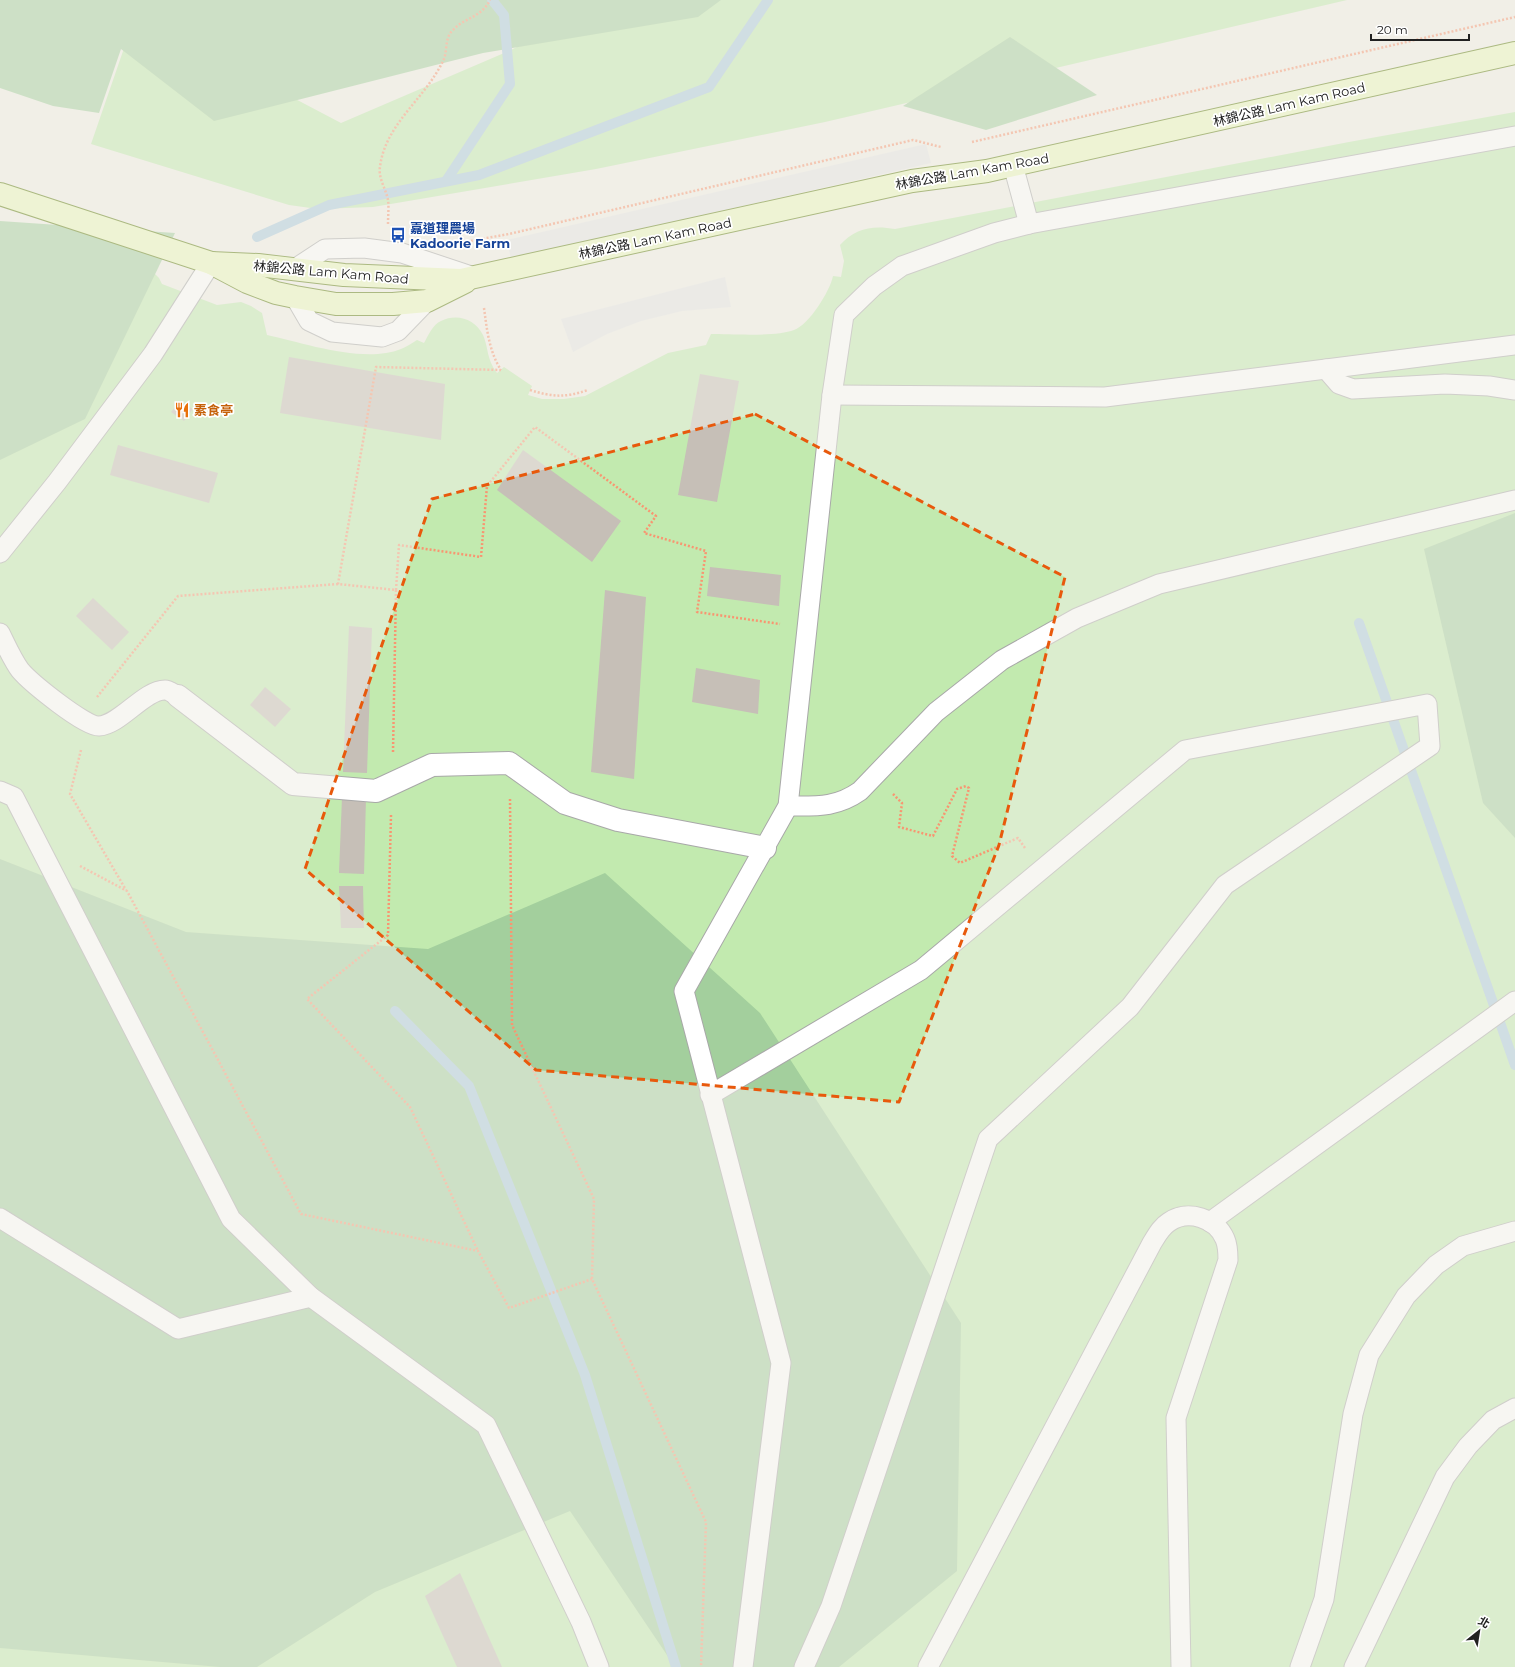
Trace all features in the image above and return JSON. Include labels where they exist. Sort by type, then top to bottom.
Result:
[{"type":"main road","name":"林錦公路 Lam Kam Road","points":[[211,264],[296,268],[344,275],[415,279],[461,280],[475,278],[912,181],[987,171],[1515,53]]},
{"type":"main road","name":"林錦公路 Lam Kam Road","points":[[0,194],[211,264],[247,282],[276,293],[295,298],[336,304],[393,304],[427,301],[475,278]]},
{"type":"street","points":[[178,696],[293,784],[376,791],[432,765],[509,763],[566,804],[618,820],[765,848]]},
{"type":"lane","points":[[743,1667],[781,1363],[684,991],[788,806],[832,395],[844,315],[874,286],[902,266],[994,233],[1029,224],[1515,136]]},
{"type":"lane","points":[[1014,165],[1029,224]]},
{"type":"lane","points":[[0,553],[57,482],[153,354],[211,264]]},
{"type":"lane","points":[[295,298],[309,321],[332,332],[382,337],[398,331],[427,301]]},
{"type":"lane","points":[[832,395],[1105,398],[1515,345]]},
{"type":"lane","points":[[1326,369],[1340,384],[1353,390],[1445,384],[1489,386],[1515,390]]},
{"type":"lane","points":[[788,806],[829,806],[848,800],[860,791],[936,712],[1002,660],[1077,618],[1159,584],[1515,500]]},
{"type":"lane","points":[[0,633],[21,671],[84,722],[99,726],[110,722],[154,692],[165,690],[178,696]]},
{"type":"lane","points":[[710,1095],[921,970],[1185,750],[1426,704],[1430,746],[1225,885],[1130,1007],[988,1139],[831,1606],[804,1667]]},
{"type":"lane","points":[[0,791],[14,797],[231,1219],[312,1297],[486,1425],[581,1622],[599,1667]]},
{"type":"lane","points":[[1210,1222],[1514,1003]]},
{"type":"lane","points":[[928,1667],[1152,1243],[1163,1227],[1181,1217],[1191,1216],[1210,1222],[1219,1229],[1225,1238],[1228,1249],[1228,1260],[1176,1418],[1181,1667]]},
{"type":"lane","points":[[0,1218],[178,1329],[312,1297]]},
{"type":"lane","points":[[1300,1667],[1324,1599],[1353,1414],[1368,1355],[1406,1296],[1436,1265],[1463,1246],[1515,1231]]},
{"type":"lane","points":[[1354,1667],[1445,1477],[1468,1446],[1493,1420],[1515,1408]]},
{"type":"path","points":[[388,226],[388,200],[380,172],[384,146],[397,125],[409,112],[444,61],[447,40],[453,30],[480,14],[490,0]]},
{"type":"path","points":[[969,143],[1515,17]]},
{"type":"path","points":[[454,244],[509,234],[913,140],[946,148]]},
{"type":"path","points":[[338,584],[376,367],[501,370],[494,359],[489,346],[484,308]]},
{"type":"path","points":[[530,390],[561,397],[572,396],[588,390]]},
{"type":"path","points":[[592,1280],[509,1308],[478,1250],[410,1107],[307,999],[388,936],[396,590],[399,545],[481,557],[487,486],[535,427],[656,516],[644,533],[706,551],[696,612],[807,627]]},
{"type":"path","points":[[396,590],[338,584],[178,596],[84,722],[70,794],[127,891],[301,1214],[478,1250]]},
{"type":"path","points":[[509,763],[512,1025],[594,1199],[592,1280],[706,1522],[701,1667]]},
{"type":"path","points":[[860,791],[875,805],[890,791],[902,803],[899,827],[933,836],[956,789],[966,786],[970,788],[952,856],[960,863],[1018,838],[1041,870]]},
{"type":"path","points":[[79,865],[127,891]]},
{"type":"highlighted area","points":[[755,414],[1065,577],[999,845],[899,1102],[536,1070],[305,869],[432,499]]},
{"type":"green space","points":[[0,0],[721,0],[698,17],[483,53],[214,121],[121,49],[99,113],[53,106],[0,88]]},
{"type":"green space","points":[[607,0],[1347,0],[825,122],[596,169],[373,207],[318,209],[289,205],[91,144],[131,28],[225,62],[341,123],[511,50]]},
{"type":"green space","points":[[1010,37],[1097,95],[986,130],[903,106]]},
{"type":"green space","points":[[1515,112],[1515,1667],[0,1667],[0,239],[151,270],[159,278],[162,284],[217,305],[241,302],[251,306],[262,313],[267,335],[334,351],[370,354],[386,353],[401,349],[417,340],[424,343],[433,327],[441,321],[453,318],[465,319],[480,329],[485,340],[489,358],[497,373],[504,367],[532,386],[528,395],[542,399],[564,399],[585,396],[668,353],[706,345],[711,334],[776,334],[800,327],[818,307],[828,290],[833,276],[841,277],[844,261],[840,245],[858,231],[879,227],[895,229],[1349,142]]},
{"type":"green space","points":[[0,221],[175,233],[85,419],[0,460]]},
{"type":"green space","points":[[1515,513],[1515,838],[1483,803],[1424,549]]},
{"type":"green space","points":[[0,859],[186,932],[428,949],[605,873],[760,1013],[961,1323],[957,1571],[839,1667],[675,1667],[570,1511],[375,1592],[257,1667],[220,1667],[0,1648]]},
{"type":"shaded area","points":[[926,144],[931,163],[511,259],[507,240]]},
{"type":"shaded area","points":[[725,277],[731,307],[682,311],[641,321],[607,334],[573,352],[561,319]]},
{"type":"building","points":[[289,357],[445,384],[441,440],[280,413]]},
{"type":"building","points":[[700,374],[739,381],[717,502],[678,495]]},
{"type":"building","name":"素食亭","points":[[180,401],[193,409],[184,421],[171,412]]},
{"type":"building","points":[[118,445],[218,473],[209,503],[110,475]]},
{"type":"building","points":[[523,450],[621,521],[592,562],[497,490]]},
{"type":"building","points":[[710,567],[781,575],[779,606],[707,596]]},
{"type":"building","points":[[605,590],[646,597],[634,779],[591,772]]},
{"type":"building","points":[[93,598],[129,632],[112,650],[76,616]]},
{"type":"building","points":[[349,626],[372,628],[367,773],[343,772]]},
{"type":"building","points":[[696,668],[760,680],[758,714],[692,702]]},
{"type":"building","points":[[265,687],[291,709],[275,727],[250,705]]},
{"type":"building","points":[[342,797],[366,798],[364,874],[339,873]]},
{"type":"building","points":[[339,886],[363,886],[364,928],[341,928]]},
{"type":"building","points":[[460,1573],[502,1667],[457,1667],[425,1596]]},
{"type":"waterway","points":[[446,181],[510,84],[504,15],[492,0]]},
{"type":"waterway","points":[[257,237],[329,205],[479,175],[709,87],[768,0]]},
{"type":"waterway","points":[[1359,623],[1515,1065]]},
{"type":"waterway","points":[[395,1011],[469,1086],[585,1375],[676,1667]]},
{"type":"place","name":"嘉道理農場 Kadoorie Farm","points":[[398,235]]},
{"type":"place","name":"素食亭","points":[[182,410]]}]
